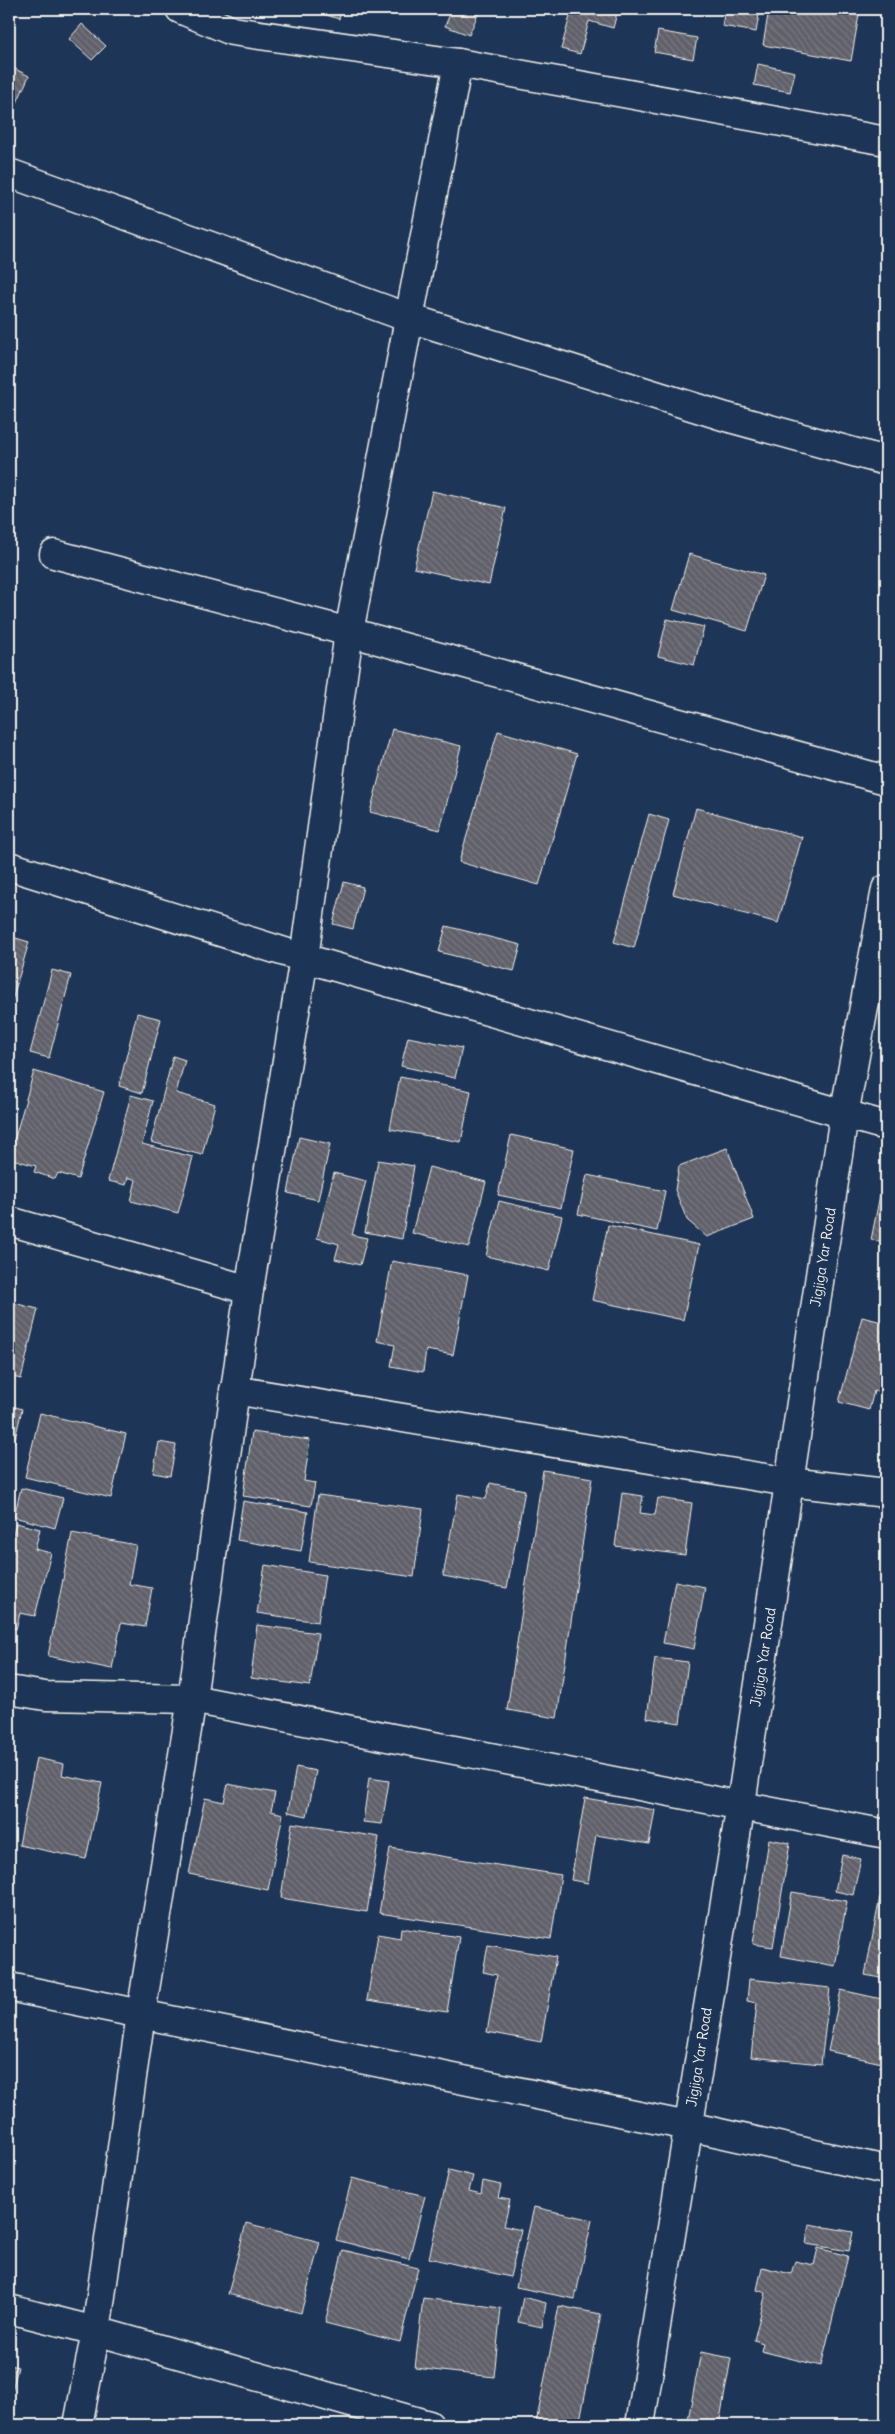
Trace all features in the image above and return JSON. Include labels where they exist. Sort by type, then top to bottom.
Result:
[{"type":"street","points":[[180,9],[232,31],[458,63],[886,141]]},
{"type":"street","points":[[78,2425],[96,2331],[141,2014],[192,1699],[249,1290],[304,958],[349,632],[458,63]]},
{"type":"street","points":[[9,173],[409,318],[726,417],[886,461]]},
{"type":"street","points":[[54,554],[349,632],[886,780]]},
{"type":"street","points":[[9,866],[304,958],[886,1126]]},
{"type":"street","name":"Jigjiga Yar Road","points":[[640,2425],[741,1804],[844,1115],[886,889]]},
{"type":"street","points":[[9,1221],[249,1290]]},
{"type":"street","points":[[234,1390],[789,1482],[886,1492]]},
{"type":"street","points":[[9,1690],[45,1696],[192,1699],[741,1804],[886,1834]]},
{"type":"street","points":[[9,1987],[688,2126],[886,2170]]},
{"type":"street","points":[[9,2309],[96,2331],[429,2425]]},
{"type":"building","points":[[315,9],[342,9],[339,19],[314,11]]},
{"type":"building","points":[[452,9],[480,9],[469,35],[445,26]]},
{"type":"building","points":[[572,9],[618,9],[613,28],[589,21],[580,54],[561,49]]},
{"type":"building","points":[[725,9],[760,9],[756,32],[722,26]]},
{"type":"building","points":[[769,9],[860,9],[851,61],[763,45]]},
{"type":"building","points":[[82,24],[106,46],[92,60],[69,39]]},
{"type":"building","points":[[658,31],[697,38],[693,59],[654,52]]},
{"type":"building","points":[[758,64],[795,72],[790,92],[754,85]]},
{"type":"building","points":[[9,66],[29,76],[15,107],[9,104]]},
{"type":"building","points":[[432,491],[506,508],[489,585],[414,568]]},
{"type":"building","points":[[689,554],[764,575],[747,631],[673,610]]},
{"type":"building","points":[[667,619],[704,627],[694,665],[658,656]]},
{"type":"building","points":[[392,729],[461,746],[440,830],[370,812]]},
{"type":"building","points":[[498,731],[577,754],[539,885],[459,862]]},
{"type":"building","points":[[696,808],[802,837],[778,923],[673,894]]},
{"type":"building","points":[[649,814],[669,820],[634,948],[614,942]]},
{"type":"building","points":[[344,882],[363,887],[353,929],[333,924]]},
{"type":"building","points":[[446,926],[521,945],[514,971],[439,952]]},
{"type":"building","points":[[9,936],[29,942],[9,1011]]},
{"type":"building","points":[[52,970],[71,975],[49,1058],[30,1053]]},
{"type":"building","points":[[137,1013],[161,1019],[142,1093],[119,1086]]},
{"type":"building","points":[[408,1037],[462,1048],[455,1078],[401,1066]]},
{"type":"building","points":[[173,1056],[185,1060],[176,1093],[215,1104],[202,1155],[151,1142]]},
{"type":"building","points":[[34,1071],[104,1092],[78,1179],[58,1173],[55,1179],[34,1172],[36,1166],[9,1158]]},
{"type":"building","points":[[400,1077],[471,1091],[461,1142],[390,1129]]},
{"type":"building","points":[[131,1095],[153,1101],[142,1144],[193,1157],[178,1213],[131,1201],[136,1180],[128,1177],[126,1185],[108,1181]]},
{"type":"building","points":[[511,1135],[574,1149],[561,1208],[498,1195]]},
{"type":"building","points":[[299,1137],[330,1144],[318,1200],[288,1193]]},
{"type":"building","points":[[727,1148],[754,1219],[707,1237],[687,1220],[675,1190],[679,1166]]},
{"type":"building","points":[[378,1160],[414,1166],[402,1239],[365,1232]]},
{"type":"building","points":[[429,1167],[486,1182],[469,1247],[412,1233]]},
{"type":"building","points":[[334,1173],[366,1181],[352,1235],[367,1238],[360,1265],[335,1259],[339,1244],[317,1238]]},
{"type":"building","points":[[587,1175],[665,1191],[657,1231],[578,1214]]},
{"type":"building","points":[[882,1185],[886,1186],[886,1242],[871,1240]]},
{"type":"building","points":[[499,1201],[562,1216],[549,1271],[486,1256]]},
{"type":"building","points":[[608,1225],[699,1245],[683,1320],[592,1300]]},
{"type":"building","points":[[392,1261],[468,1275],[453,1355],[426,1350],[423,1372],[391,1366],[395,1345],[377,1341]]},
{"type":"building","points":[[9,1302],[38,1309],[21,1379],[9,1376]]},
{"type":"building","points":[[862,1317],[886,1323],[886,1394],[874,1391],[869,1410],[839,1402]]},
{"type":"building","points":[[9,1405],[22,1409],[14,1443],[9,1442]]},
{"type":"building","points":[[40,1413],[126,1434],[111,1498],[25,1477]]},
{"type":"building","points":[[252,1432],[310,1440],[304,1481],[315,1483],[311,1506],[243,1496]]},
{"type":"building","points":[[159,1442],[176,1445],[170,1476],[153,1473]]},
{"type":"building","points":[[543,1470],[592,1478],[557,1718],[507,1710]]},
{"type":"building","points":[[490,1483],[525,1490],[507,1588],[443,1576],[458,1494],[486,1499]]},
{"type":"building","points":[[21,1488],[63,1498],[55,1528],[14,1517]]},
{"type":"building","points":[[622,1493],[643,1496],[640,1513],[655,1515],[658,1498],[692,1503],[685,1555],[615,1546]]},
{"type":"building","points":[[318,1495],[423,1509],[414,1577],[309,1562]]},
{"type":"building","points":[[243,1501],[308,1512],[301,1551],[237,1540]]},
{"type":"building","points":[[16,1523],[40,1529],[35,1549],[51,1553],[35,1616],[20,1613],[16,1629],[9,1627],[9,1551]]},
{"type":"building","points":[[72,1533],[136,1545],[129,1584],[152,1588],[145,1627],[121,1623],[112,1669],[48,1656]]},
{"type":"building","points":[[265,1565],[325,1575],[318,1622],[257,1613]]},
{"type":"building","points":[[675,1581],[705,1587],[694,1649],[663,1643]]},
{"type":"building","points":[[257,1625],[318,1633],[310,1686],[251,1678]]},
{"type":"building","points":[[655,1658],[688,1662],[680,1723],[647,1718]]},
{"type":"building","points":[[36,1758],[64,1764],[62,1775],[102,1783],[86,1859],[19,1845]]},
{"type":"building","points":[[296,1767],[316,1771],[307,1816],[288,1812]]},
{"type":"building","points":[[369,1778],[389,1781],[382,1824],[363,1822]]},
{"type":"building","points":[[228,1784],[275,1793],[271,1811],[283,1814],[268,1890],[189,1874],[205,1798],[224,1802]]},
{"type":"building","points":[[585,1798],[655,1810],[649,1844],[596,1835],[588,1883],[571,1880]]},
{"type":"building","points":[[292,1823],[379,1837],[367,1912],[281,1898]]},
{"type":"building","points":[[769,1839],[790,1843],[773,1947],[753,1944]]},
{"type":"building","points":[[390,1848],[561,1875],[551,1939],[379,1913]]},
{"type":"building","points":[[842,1855],[861,1859],[853,1895],[835,1891]]},
{"type":"building","points":[[792,1892],[847,1901],[835,1966],[781,1956]]},
{"type":"building","points":[[880,1897],[886,1898],[886,1979],[865,1975]]},
{"type":"building","points":[[401,1928],[459,1937],[447,2012],[367,2000],[378,1934],[400,1938]]},
{"type":"building","points":[[488,1945],[556,1957],[541,2042],[487,2032],[497,1975],[483,1972]]},
{"type":"building","points":[[749,1979],[830,1988],[821,2064],[751,2057],[757,2003],[747,2001]]},
{"type":"building","points":[[841,1990],[886,2000],[886,2064],[828,2051]]},
{"type":"building","points":[[886,2098],[886,2126],[880,2125]]},
{"type":"building","points":[[449,2170],[473,2176],[469,2191],[481,2194],[483,2181],[501,2185],[498,2198],[510,2200],[504,2226],[521,2230],[510,2277],[429,2258]]},
{"type":"building","points":[[352,2178],[425,2196],[409,2259],[336,2240]]},
{"type":"building","points":[[534,2207],[592,2220],[575,2299],[516,2287]]},
{"type":"building","points":[[246,2223],[320,2242],[301,2313],[228,2294]]},
{"type":"building","points":[[809,2224],[853,2232],[849,2251],[806,2244]]},
{"type":"building","points":[[818,2248],[848,2256],[821,2366],[761,2351],[763,2343],[754,2340],[766,2293],[757,2290],[762,2267],[791,2274],[795,2261],[814,2265]]},
{"type":"building","points":[[343,2250],[418,2268],[400,2342],[325,2323]]},
{"type":"building","points":[[523,2297],[546,2303],[542,2327],[518,2322]]},
{"type":"building","points":[[423,2298],[501,2308],[494,2377],[415,2368]]},
{"type":"building","points":[[559,2306],[601,2314],[579,2425],[536,2423]]},
{"type":"building","points":[[701,2352],[731,2358],[719,2425],[687,2425]]},
{"type":"building","points":[[9,2365],[18,2367],[9,2403]]}]
